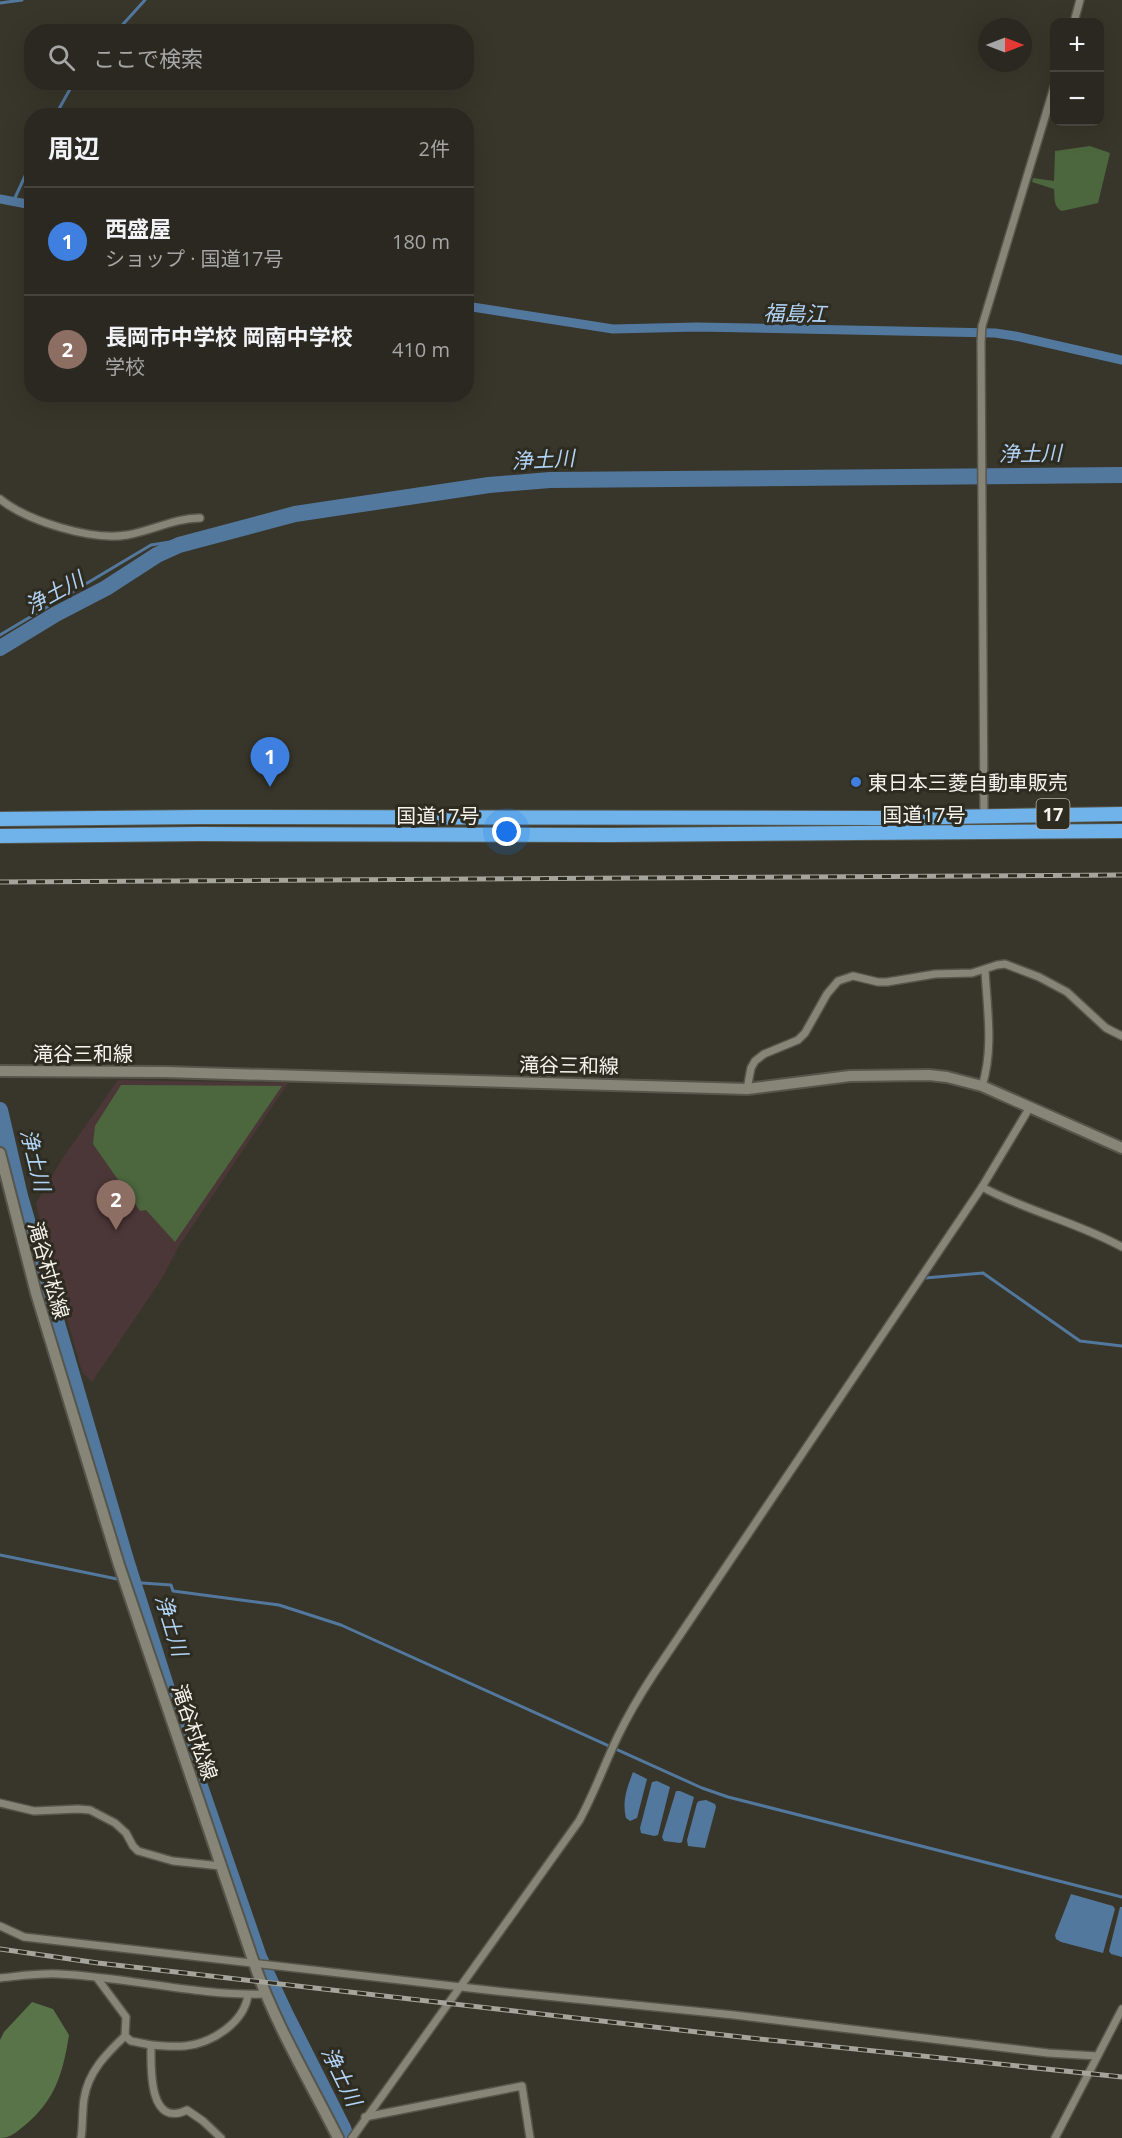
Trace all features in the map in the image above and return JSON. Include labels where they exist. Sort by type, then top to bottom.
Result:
[{"type":"highway","name":"17","points":[[984,816],[1122,814]]},
{"type":"highway","name":"国道17号","points":[[0,819],[984,816]]},
{"type":"highway","name":"17","points":[[984,833],[1121,831]]},
{"type":"highway","name":"国道17号","points":[[0,836],[984,833]]},
{"type":"main road","name":"滝谷三和線","points":[[3,1071],[166,1072],[747,1089],[850,1076],[900,1074],[947,1077],[982,1086],[1122,1148]]},
{"type":"main road","name":"滝谷村松線","points":[[0,1152],[36,1293],[122,1575],[254,1963],[265,1994],[338,2138]]},
{"type":"street","points":[[1075,18],[1080,0]]},
{"type":"street","points":[[984,833],[982,326],[1050,100]]},
{"type":"street","points":[[0,499],[9,507],[43,523],[115,536],[129,535],[178,520],[200,518]]},
{"type":"street","points":[[747,1089],[751,1068],[755,1061],[764,1054],[798,1040],[805,1033],[827,994],[838,981],[854,976],[887,982],[935,974],[972,973],[1005,964],[1039,977],[1074,996],[1106,1028],[1122,1036]]},
{"type":"street","points":[[982,1086],[988,1058],[989,1031],[986,970]]},
{"type":"street","points":[[352,2138],[579,1821],[593,1796],[617,1738],[653,1675],[982,1186],[1030,1107]]},
{"type":"street","points":[[982,1186],[1002,1198],[1101,1235],[1122,1247]]},
{"type":"street","points":[[0,1803],[34,1811],[90,1810],[115,1823],[126,1833],[138,1851],[182,1863],[221,1866]]},
{"type":"street","points":[[0,1926],[24,1937],[341,1974],[1097,2056]]},
{"type":"street","points":[[0,1978],[35,1974],[97,1977],[170,1988],[248,1995],[265,1994]]},
{"type":"street","points":[[81,2138],[84,2098],[91,2076],[105,2054],[125,2036],[126,2017],[97,1977]]},
{"type":"street","points":[[125,2036],[131,2041],[151,2045],[184,2046],[212,2038],[234,2022],[244,2009],[248,1995]]},
{"type":"street","points":[[1055,2138],[1122,2009]]},
{"type":"street","points":[[151,2045],[152,2083],[159,2105],[166,2111],[180,2113],[187,2110],[221,2138]]},
{"type":"street","points":[[365,2117],[522,2086],[530,2138]]},
{"type":"shaded area","points":[[118,1080],[288,1083],[92,1382],[82,1372],[36,1203],[62,1159]]},
{"type":"green space","points":[[1090,146],[1110,153],[1098,203],[1062,211],[1056,204],[1054,189],[1032,182],[1033,178],[1054,181],[1055,151]]},
{"type":"green space","points":[[121,1085],[282,1086],[175,1242],[146,1210],[140,1211],[93,1144],[95,1126]]},
{"type":"green space","points":[[32,2002],[53,2009],[69,2035],[64,2062],[56,2085],[43,2107],[16,2132],[0,2138],[0,2040],[4,2032]]},
{"type":"water","points":[[633,1772],[647,1779],[637,1818],[630,1821],[626,1818],[625,1800]]},
{"type":"water","points":[[657,1781],[670,1787],[658,1835],[654,1836],[641,1833],[640,1828],[652,1782]]},
{"type":"water","points":[[676,1791],[694,1797],[680,1843],[664,1841],[662,1837]]},
{"type":"water","points":[[706,1800],[715,1804],[716,1807],[705,1848],[688,1846],[687,1840],[697,1803]]},
{"type":"water","points":[[1071,1894],[1113,1906],[1115,1909],[1103,1953],[1056,1939],[1055,1935]]},
{"type":"water","points":[[1120,1907],[1122,1907],[1122,1957],[1111,1954],[1109,1951]]},
{"type":"waterway","points":[[0,3],[22,0]]},
{"type":"waterway","points":[[123,24],[145,0]]},
{"type":"waterway","points":[[59,108],[70,90]]},
{"type":"waterway","points":[[13,202],[24,178]]},
{"type":"waterway","name":"福島江","points":[[0,199],[24,204]]},
{"type":"waterway","name":"福島江","points":[[474,307],[613,329],[697,327],[995,333],[1122,360]]},
{"type":"waterway","name":"浄土川","points":[[0,648],[56,614],[106,588],[157,555],[179,545],[295,514],[489,485],[550,480],[1122,475]]},
{"type":"waterway","points":[[0,635],[151,545],[170,542],[179,545]]},
{"type":"waterway","name":"浄土川","points":[[0,1110],[20,1196],[126,1560],[174,1711],[259,1957],[343,2128],[345,2134],[343,2138]]},
{"type":"waterway","points":[[925,1278],[983,1273],[1080,1341],[1122,1346]]},
{"type":"waterway","points":[[0,1555],[122,1580]]},
{"type":"waterway","points":[[128,1582],[171,1585],[173,1591],[279,1605],[341,1625],[702,1788],[728,1797],[1122,1897]]},
{"type":"railway","points":[[0,882],[1122,875]]},
{"type":"railway","points":[[0,1949],[98,1963],[741,2037],[1122,2077]]},
{"type":"place","name":"東日本三菱自動車販売","points":[[856,782]]},
{"type":"place","name":"西盛屋","points":[[270,787]]},
{"type":"place","name":"長岡市中学校 岡南中学校","points":[[116,1230]]}]
